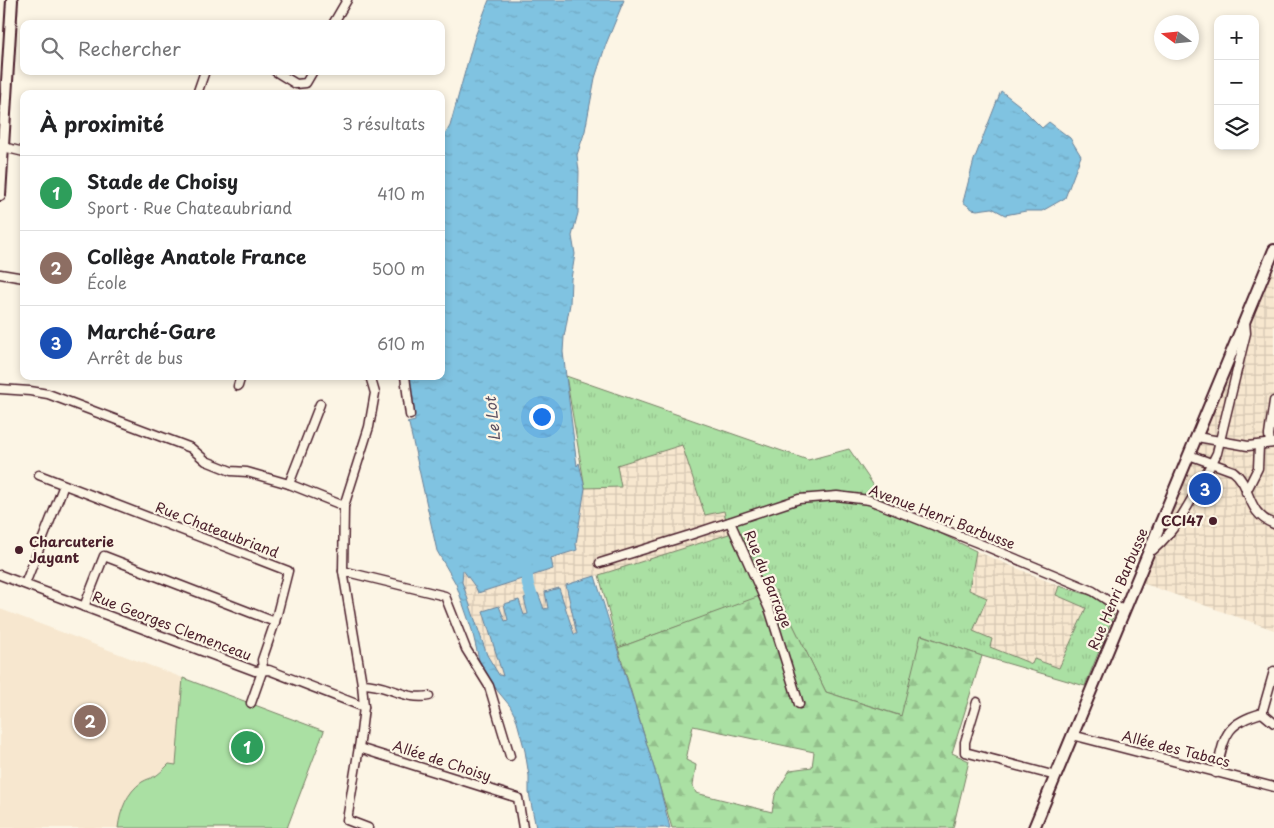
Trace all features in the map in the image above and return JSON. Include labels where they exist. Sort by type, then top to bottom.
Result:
[{"type":"main road","points":[[0,195],[3,115],[12,0]]},
{"type":"main road","name":"Rue Henri Barbusse","points":[[1034,828],[1274,250]]},
{"type":"street","points":[[335,20],[347,0]]},
{"type":"street","points":[[198,90],[203,75]]},
{"type":"street","points":[[281,75],[296,84],[306,83],[311,75]]},
{"type":"street","points":[[3,147],[20,151]]},
{"type":"street","points":[[0,274],[20,277]]},
{"type":"street","points":[[1150,549],[1153,550],[1175,525],[1212,463],[1220,442],[1246,333],[1245,321]]},
{"type":"street","points":[[238,386],[240,380]]},
{"type":"street","points":[[368,828],[346,824],[364,707],[362,684],[343,571],[344,506],[369,427],[375,393],[371,380]]},
{"type":"street","points":[[406,380],[410,415]]},
{"type":"street","points":[[0,389],[48,394],[191,448],[206,461],[231,471],[247,472],[289,484],[344,506]]},
{"type":"street","points":[[1197,437],[1220,442],[1259,446],[1272,443],[1269,435],[1274,401]]},
{"type":"street","points":[[289,484],[320,404]]},
{"type":"street","points":[[1246,492],[1258,468],[1259,446]]},
{"type":"street","points":[[1189,455],[1233,471],[1238,475],[1253,507],[1259,514],[1274,524]]},
{"type":"street","name":"Rue Chateaubriand","points":[[39,475],[288,571],[275,622],[262,660],[263,669],[251,702]]},
{"type":"street","points":[[25,584],[64,485]]},
{"type":"street","name":"Avenue Henri Barbusse","points":[[600,563],[799,499],[837,496],[869,500],[1093,590],[1124,611]]},
{"type":"street","name":"Rue du Barrage","points":[[730,522],[770,611],[799,704]]},
{"type":"street","points":[[84,606],[104,556],[275,622]]},
{"type":"street","points":[[343,571],[445,596],[466,649],[489,686],[510,756]]},
{"type":"street","name":"Rue Georges Clemenceau","points":[[0,575],[255,671],[269,670],[364,707]]},
{"type":"street","points":[[1262,713],[1274,671]]},
{"type":"street","points":[[362,684],[372,684],[418,698],[429,696]]},
{"type":"street","points":[[977,702],[965,742],[965,752],[1056,776]]},
{"type":"street","points":[[1262,713],[1274,723]]},
{"type":"street","points":[[1216,772],[1226,733],[1234,725],[1247,717],[1262,713]]},
{"type":"street","name":"Allée des Tabacs","points":[[1072,735],[1274,787]]},
{"type":"street","name":"Allée de Choisy","points":[[359,748],[518,798],[523,828]]},
{"type":"shaded area","points":[[1274,267],[1274,630],[1142,583]]},
{"type":"shaded area","points":[[683,444],[705,514],[724,511],[730,535],[566,585],[577,633],[575,634],[545,592],[548,608],[544,609],[524,598],[528,614],[524,615],[504,603],[509,620],[504,622],[503,676],[499,675],[487,655],[477,628],[462,583],[462,569],[477,592],[553,569],[550,558],[576,551],[585,488],[621,487],[616,465]]},
{"type":"shaded area","points":[[976,551],[1059,586],[1056,595],[1086,608],[1059,669],[1035,659],[1032,664],[989,647],[973,631],[969,590]]},
{"type":"shaded area","points":[[0,609],[183,678],[176,765],[169,764],[156,775],[147,779],[120,817],[118,828],[0,828]]},
{"type":"green space","points":[[566,376],[808,460],[849,449],[889,508],[976,551],[969,590],[987,598],[973,631],[992,639],[990,647],[1032,664],[1034,659],[1059,668],[1086,608],[1056,595],[1059,586],[1096,597],[1114,614],[1085,686],[982,656],[922,635],[902,716],[826,692],[776,591],[618,648],[599,575],[729,534],[724,511],[705,515],[682,445],[617,465],[621,487],[585,488]]},
{"type":"green space","points":[[776,590],[826,692],[901,716],[921,635],[982,656],[952,753],[969,761],[953,828],[672,828],[618,648]],"holes":[[[693,726],[814,752],[812,767],[790,770],[775,795],[772,812],[696,793],[693,786],[696,765],[686,760]]]},
{"type":"green space","points":[[183,678],[324,731],[287,828],[118,828],[120,815],[132,791],[142,782],[157,775],[169,764],[176,765]]},
{"type":"water","points":[[489,0],[624,0],[606,44],[595,78],[585,131],[577,155],[579,171],[578,213],[572,236],[575,254],[563,352],[577,466],[579,463],[585,488],[576,544],[577,550],[551,558],[553,569],[478,593],[463,570],[462,582],[487,655],[499,675],[503,676],[483,611],[499,606],[505,621],[508,620],[504,604],[519,600],[524,615],[528,614],[524,598],[538,593],[544,609],[548,608],[545,592],[559,588],[574,634],[577,634],[566,585],[595,576],[658,781],[670,828],[536,828],[529,793],[529,776],[525,751],[516,718],[510,706],[496,689],[480,664],[472,630],[456,584],[437,551],[409,424],[407,423],[415,421],[410,380],[445,380],[445,135],[450,126],[474,39]]},
{"type":"water","points":[[1001,91],[1019,105],[1042,128],[1049,122],[1070,138],[1081,156],[1065,198],[1042,211],[1026,211],[1005,215],[992,208],[972,209],[963,202],[974,160]]},
{"type":"waterway","name":"Le Lot","points":[[525,561],[528,585],[537,612]]},
{"type":"place","name":"Marché-Gare","points":[[1205,489]]},
{"type":"place","name":"CCI47","points":[[1213,521]]},
{"type":"place","name":"Charcuterie Jayant","points":[[19,550]]},
{"type":"place","name":"Collège Anatole France","points":[[90,721]]},
{"type":"place","name":"Stade de Choisy","points":[[247,747]]}]
